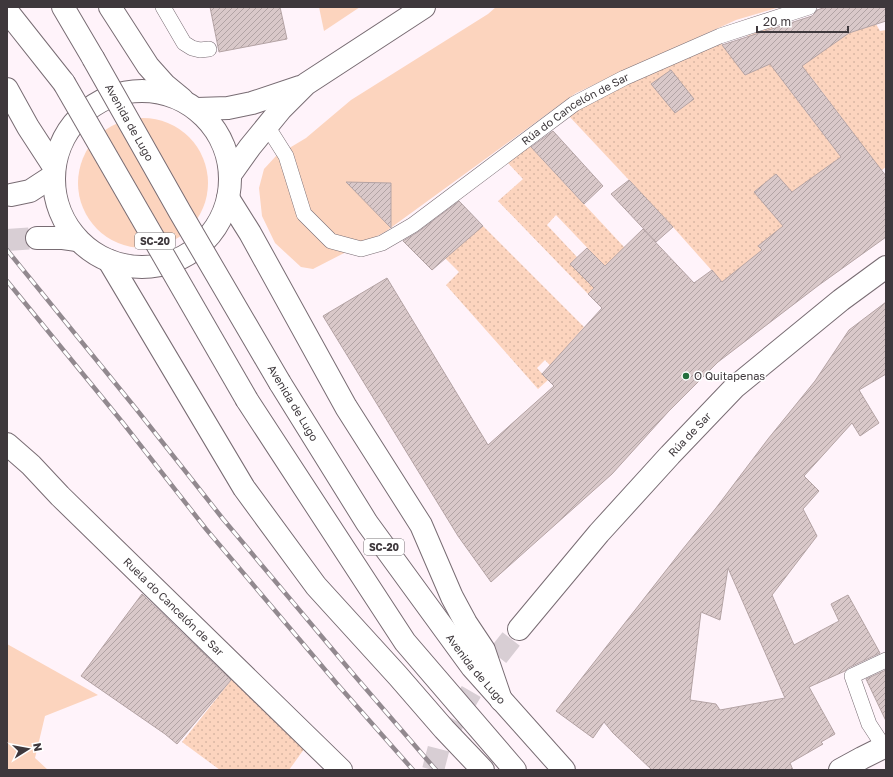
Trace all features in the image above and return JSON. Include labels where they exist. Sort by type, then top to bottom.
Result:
[{"type":"main road","name":"SC-20","points":[[20,7],[247,400],[405,642],[515,770]]},
{"type":"main road","name":"Avenida de Lugo","points":[[63,7],[280,383],[367,523],[472,667],[564,770]]},
{"type":"main road","points":[[110,7],[148,66],[165,85],[190,104],[213,125],[224,144],[228,160],[230,182],[228,198],[216,226],[196,249],[169,263],[154,267],[127,267],[109,261],[92,252],[77,240],[64,221],[56,199],[54,172],[62,140],[78,116],[100,100],[127,91],[141,89],[169,94],[190,104],[228,108],[265,99],[306,84]]},
{"type":"main road","points":[[230,175],[281,109],[306,84],[424,7]]},
{"type":"main road","points":[[7,10],[64,83]]},
{"type":"main road","points":[[7,89],[54,172]]},
{"type":"main road","points":[[11,195],[30,191],[54,172]]},
{"type":"main road","points":[[228,198],[254,240],[346,407],[422,525],[452,597],[466,623],[484,650],[501,700]]},
{"type":"main road","points":[[37,238],[64,238],[77,240]]},
{"type":"main road","points":[[109,261],[244,488],[316,586],[444,729],[483,770]]},
{"type":"main road","name":"Rúa de Sar","points":[[519,629],[604,528],[735,387],[841,300],[886,267]]},
{"type":"main road","name":"Ruela do Cancelón de Sar","points":[[7,444],[341,770]]},
{"type":"main road","points":[[840,770],[867,764],[885,747]]},
{"type":"lane","points":[[162,7],[184,43],[192,48],[200,50],[209,49]]},
{"type":"lane","name":"Rúa do Cancelón de Sar","points":[[267,126],[286,156],[304,214],[331,241],[361,249],[382,242],[413,225],[574,104],[624,78],[720,36],[810,7]]},
{"type":"lane","points":[[885,747],[868,724],[852,676],[886,660]]},
{"type":"shaded area","points":[[319,7],[360,7],[324,31]]},
{"type":"shaded area","points":[[496,7],[780,7],[736,20],[576,93],[385,232],[313,269],[301,267],[275,243],[262,216],[259,188],[264,169],[276,156],[306,138],[351,100],[488,14]]},
{"type":"shaded area","points":[[876,24],[880,31],[886,30],[886,167],[722,282],[673,227],[568,115],[593,99],[698,52],[722,44],[745,74],[768,64],[747,36],[772,27],[787,47],[849,33]],"holes":[[[811,77],[860,142],[841,157],[791,92]]]},
{"type":"shaded area","points":[[149,118],[168,123],[189,137],[203,158],[207,170],[207,196],[203,208],[189,229],[168,243],[156,247],[137,248],[118,243],[97,229],[83,208],[79,196],[78,177],[83,158],[97,137],[118,123],[130,119]]},
{"type":"shaded area","points":[[529,145],[624,247],[661,325],[556,215],[547,225],[577,257],[570,264],[594,288],[588,294],[498,201],[523,179],[507,162]]},
{"type":"shaded area","points":[[483,226],[584,327],[569,344],[557,373],[545,360],[537,368],[548,380],[538,389],[446,285],[459,272],[444,257]]},
{"type":"shaded area","points":[[7,644],[98,695],[45,716],[35,758],[48,770],[7,770]]},
{"type":"shaded area","points":[[236,674],[307,745],[289,770],[220,770],[182,742]]},
{"type":"building","points":[[210,7],[280,7],[287,39],[219,52]]},
{"type":"building","points":[[826,7],[886,7],[886,21],[849,33],[802,66],[886,176],[886,237],[819,285],[718,362],[668,412],[612,474],[491,582],[458,536],[323,316],[387,278],[488,445],[554,386],[542,374],[602,308],[588,294],[594,288],[570,264],[587,248],[605,266],[643,229],[694,283],[712,270],[722,282],[762,250],[758,246],[783,226],[754,192],[776,174],[792,192],[841,157],[770,64],[745,75],[722,45],[812,16],[817,10]]},
{"type":"building","points":[[671,70],[694,99],[675,113],[651,84]]},
{"type":"building","points":[[553,131],[603,186],[584,204],[531,147]]},
{"type":"building","points":[[629,180],[673,227],[656,242],[611,194]]},
{"type":"building","points":[[346,182],[391,183],[391,228]]},
{"type":"building","points":[[459,201],[483,226],[432,270],[403,241],[418,232]]},
{"type":"building","points":[[886,302],[886,374],[859,390],[879,423],[860,436],[852,423],[804,476],[819,491],[803,509],[817,536],[772,595],[794,645],[839,621],[831,604],[848,595],[880,653],[809,687],[835,734],[821,742],[823,744],[790,763],[793,770],[652,770],[613,733],[604,722],[593,738],[556,711],[815,381],[849,330]],"holes":[[[728,568],[785,698],[720,710],[716,704],[690,700],[701,612],[720,620]]]},
{"type":"building","points":[[142,594],[231,680],[177,744],[165,734],[81,676]]},
{"type":"building","points":[[886,670],[886,721],[866,679]]},
{"type":"tunnel","points":[[7,240],[37,238]]},
{"type":"tunnel","points":[[433,770],[439,747],[475,685],[519,629]]},
{"type":"railway","points":[[7,250],[223,519],[436,770]]},
{"type":"railway","points":[[7,281],[123,423],[206,529],[338,685],[413,770]]},
{"type":"place","name":"O Quitapenas","points":[[686,376]]}]
